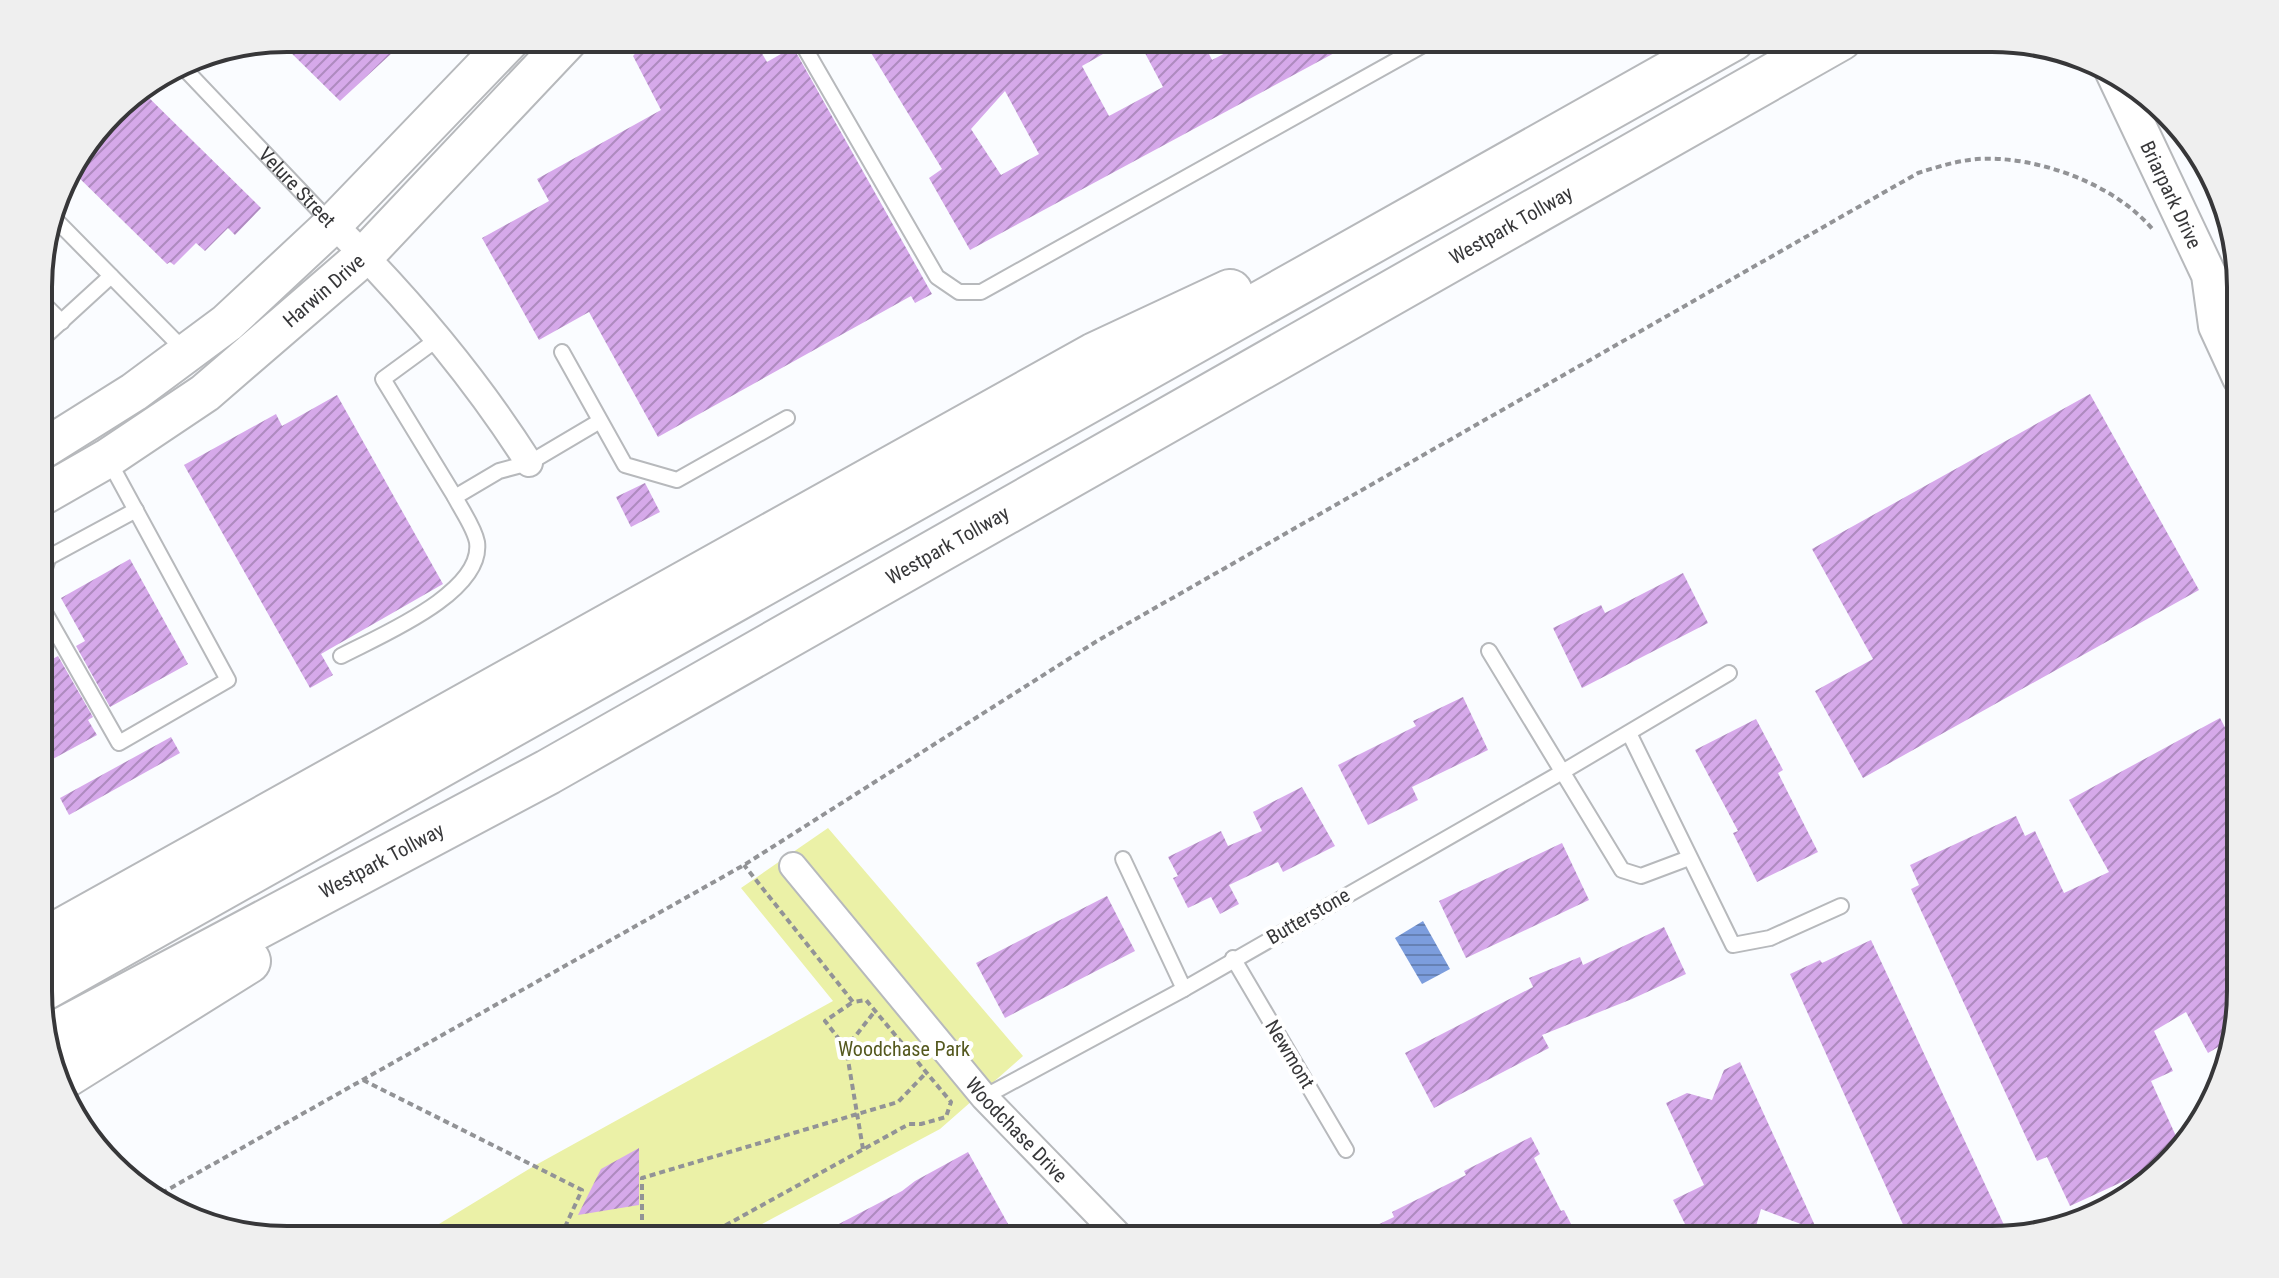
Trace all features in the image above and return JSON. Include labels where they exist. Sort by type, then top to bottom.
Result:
[{"type":"highway","points":[[52,968],[1533,152],[1708,52]]},
{"type":"highway","name":"Westpark Tollway","points":[[56,1034],[548,772],[1815,52]]},
{"type":"highway","points":[[68,1074],[548,772]]},
{"type":"main road","name":"Harwin Drive","points":[[52,443],[134,392],[227,323],[333,224],[498,53]]},
{"type":"main road","name":"Harwin Drive","points":[[52,490],[108,458],[205,393],[365,255],[556,53]]},
{"type":"street","name":"Briarpark Drive","points":[[2122,92],[2209,275],[2216,326],[2226,348]]},
{"type":"street","name":"Velure Street","points":[[333,224],[439,338],[495,409],[529,463]]},
{"type":"street","name":"Briarpark Drive","points":[[2209,275],[2226,291]]},
{"type":"street","name":"Woodchase Drive","points":[[793,866],[984,1097],[1109,1226]]},
{"type":"lane","points":[[807,53],[937,277],[959,292],[981,292],[1410,52]]},
{"type":"lane","name":"Velure Street","points":[[189,73],[333,224]]},
{"type":"lane","points":[[61,225],[187,353]]},
{"type":"lane","points":[[52,331],[111,276]]},
{"type":"lane","points":[[52,312],[62,322]]},
{"type":"lane","points":[[341,656],[445,599],[466,580],[475,561],[477,542],[455,497],[383,379],[439,338]]},
{"type":"lane","points":[[562,352],[625,465],[677,480],[787,418]]},
{"type":"lane","points":[[455,497],[499,471],[529,463],[600,421]]},
{"type":"lane","points":[[52,625],[119,743],[228,680],[108,458]]},
{"type":"lane","points":[[52,550],[136,510]]},
{"type":"lane","points":[[1489,651],[1622,870],[1641,876],[1689,858]]},
{"type":"lane","name":"Butterstone","points":[[984,1097],[1184,989],[1729,673]]},
{"type":"lane","points":[[1629,733],[1733,945],[1770,938],[1841,906]]},
{"type":"lane","points":[[1123,859],[1184,989]]},
{"type":"lane","name":"Newmont","points":[[1233,958],[1346,1150]]},
{"type":"path","points":[[164,1192],[744,865],[1097,641],[1918,173],[1945,164],[1979,159],[2022,162],[2056,170],[2110,194],[2153,228],[2156,236]]},
{"type":"path","points":[[744,865],[853,1002]]},
{"type":"path","points":[[725,1226],[909,1124],[946,1117],[951,1102],[866,1000],[853,1002],[825,1021],[846,1048],[863,1149]]},
{"type":"path","points":[[846,1048],[875,1011]]},
{"type":"path","points":[[642,1226],[642,1178],[898,1102],[926,1073]]},
{"type":"path","points":[[363,1080],[582,1190],[566,1226]]},
{"type":"green space","name":"Woodchase Park","points":[[828,828],[1023,1056],[940,1129],[759,1226],[440,1226],[534,1166],[833,1001],[741,888]]},
{"type":"water","points":[[1423,921],[1450,969],[1422,984],[1395,938]]},
{"type":"building","points":[[1145,52],[1208,52],[1212,60],[1226,52],[1335,52],[970,250],[929,178],[942,169],[871,53],[1106,53],[1082,66],[1109,116],[1163,87]],"holes":[[[1005,91],[1039,154],[1001,175],[971,129]]]},
{"type":"building","points":[[291,53],[392,53],[340,101]]},
{"type":"building","points":[[636,53],[762,53],[767,62],[783,53],[796,53],[932,294],[915,303],[911,296],[658,437],[589,312],[539,340],[482,238],[549,201],[537,179],[661,110],[633,56]]},
{"type":"building","points":[[149,98],[261,208],[235,235],[228,228],[205,251],[196,243],[174,265],[170,262],[167,264],[79,178],[110,132]]},
{"type":"building","points":[[2090,394],[2199,590],[1863,778],[1815,691],[1873,659],[1812,549]]},
{"type":"building","points":[[337,395],[443,584],[321,654],[333,675],[310,688],[184,465],[276,414],[282,426]]},
{"type":"building","points":[[645,483],[660,512],[631,527],[616,497]]},
{"type":"building","points":[[130,559],[188,664],[110,707],[76,646],[85,641],[61,598]]},
{"type":"building","points":[[1683,573],[1708,623],[1582,688],[1553,628],[1601,605],[1605,613]]},
{"type":"building","points":[[58,656],[93,717],[88,720],[97,735],[52,759],[52,659]]},
{"type":"building","points":[[1463,697],[1488,750],[1412,787],[1418,800],[1368,825],[1338,765],[1416,726],[1413,721]]},
{"type":"building","points":[[2220,718],[2226,729],[2226,1007],[2220,1046],[2208,1053],[2186,1012],[2154,1031],[2173,1071],[2151,1081],[2176,1136],[2139,1174],[2070,1206],[2047,1157],[2037,1161],[1911,889],[1919,885],[1910,865],[2016,816],[2025,836],[2035,831],[2064,893],[2109,872],[2069,800]]},
{"type":"building","points":[[1756,719],[1783,770],[1778,773],[1818,852],[1757,882],[1733,833],[1738,831],[1695,750]]},
{"type":"building","points":[[171,737],[180,753],[69,815],[60,798]]},
{"type":"building","points":[[1302,787],[1335,846],[1283,872],[1278,862],[1229,885],[1239,904],[1220,914],[1211,897],[1188,908],[1173,878],[1178,876],[1168,857],[1221,831],[1228,846],[1262,831],[1253,812]]},
{"type":"building","points":[[1562,843],[1589,900],[1466,958],[1439,901]]},
{"type":"building","points":[[1107,896],[1135,951],[1005,1018],[976,963]]},
{"type":"building","points":[[1664,927],[1686,974],[1542,1035],[1549,1048],[1434,1108],[1405,1053],[1533,987],[1529,978],[1580,957],[1583,965]]},
{"type":"building","points":[[1871,940],[2004,1225],[1903,1225],[1790,974],[1820,960],[1822,963]]},
{"type":"building","points":[[1740,1062],[1815,1225],[1804,1225],[1761,1209],[1756,1225],[1686,1225],[1673,1200],[1704,1185],[1666,1103],[1687,1093],[1712,1100],[1724,1070]]},
{"type":"building","points":[[1531,1137],[1540,1154],[1534,1158],[1572,1225],[1377,1225],[1394,1217],[1392,1212],[1466,1175],[1464,1171]]},
{"type":"building","points":[[639,1148],[639,1205],[578,1215],[601,1169]]},
{"type":"building","points":[[968,1152],[1009,1226],[836,1226]]}]
